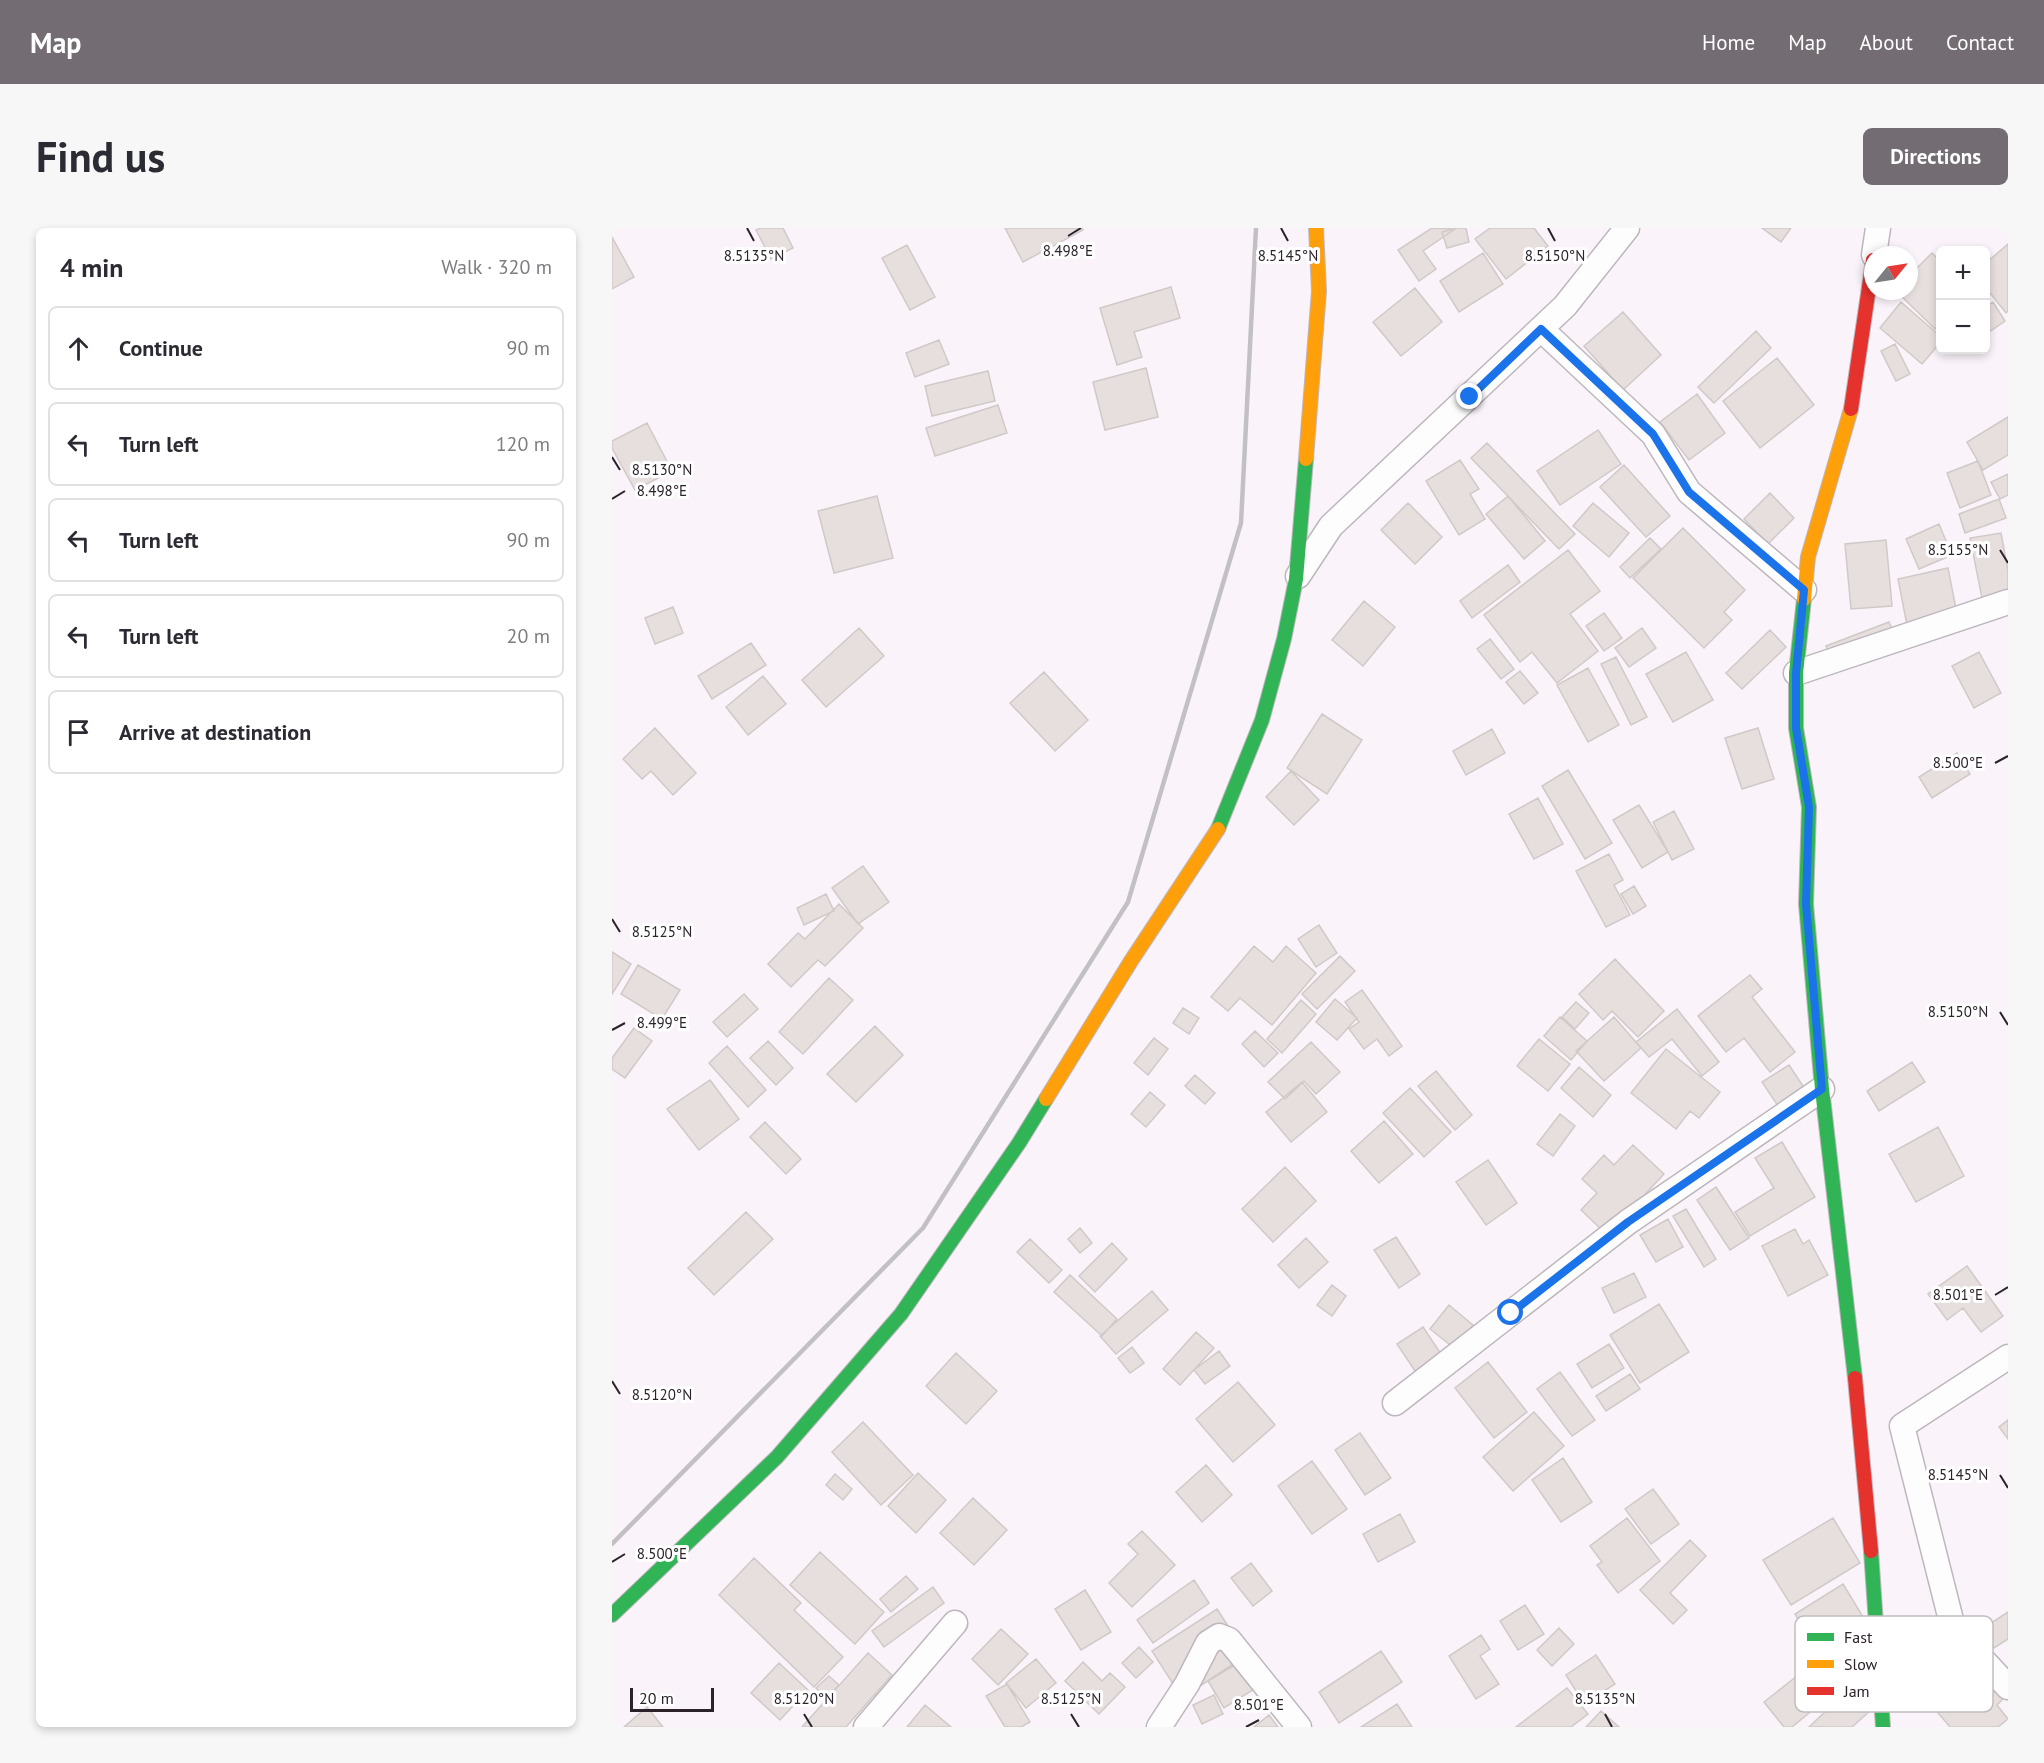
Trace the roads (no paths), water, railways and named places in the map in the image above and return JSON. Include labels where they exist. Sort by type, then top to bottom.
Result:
[{"type":"street","points":[[612,1615],[777,1457],[901,1314],[1019,1143],[1131,962],[1217,831],[1262,720],[1284,639],[1296,579],[1296,553],[1318,291],[1316,228]]},
{"type":"street","points":[[1296,579],[1331,526],[1565,306],[1628,228]]},
{"type":"street","points":[[1875,246],[1878,228]]},
{"type":"street","points":[[1867,300],[1854,398],[1832,481],[1808,557],[1796,673],[1796,728],[1809,807],[1806,904],[1822,1089],[1850,1327],[1876,1616]]},
{"type":"street","points":[[1541,329],[1653,434],[1689,492],[1804,590]]},
{"type":"street","points":[[1796,673],[2008,602]]},
{"type":"street","points":[[1395,1403],[1628,1222],[1822,1089]]},
{"type":"street","points":[[1950,1616],[1902,1426],[2008,1356]]},
{"type":"street","points":[[866,1727],[955,1623]]},
{"type":"street","points":[[1159,1727],[1187,1684],[1208,1643],[1220,1636],[1229,1640],[1299,1727]]},
{"type":"street","points":[[1993,1671],[2008,1687]]},
{"type":"street","points":[[1882,1712],[1883,1727]]},
{"type":"railway","points":[[612,1544],[923,1228],[1128,902],[1241,523],[1256,228]]}]
